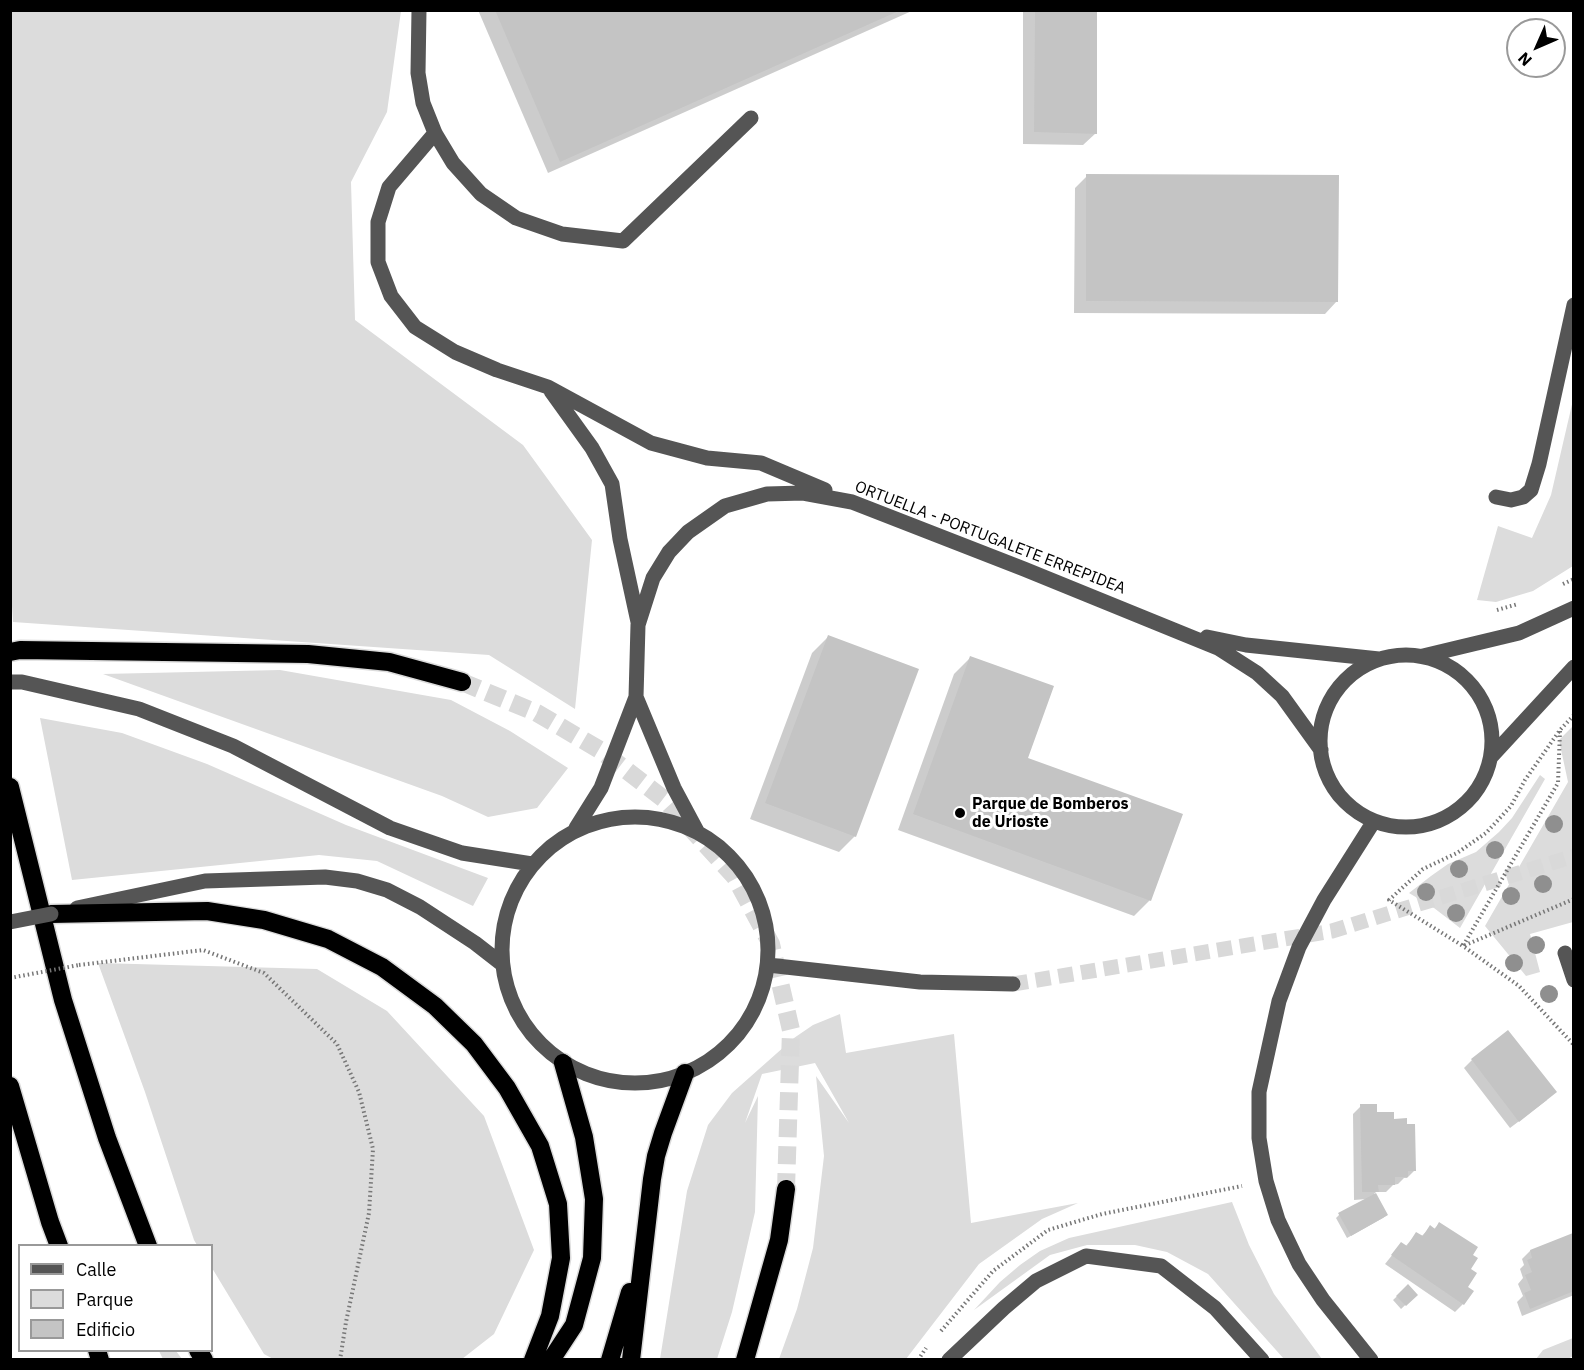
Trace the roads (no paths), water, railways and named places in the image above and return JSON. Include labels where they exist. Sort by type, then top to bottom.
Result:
[{"type":"highway","points":[[15,651],[308,654],[389,662],[462,682]]},
{"type":"highway","points":[[10,787],[63,1000],[107,1138],[148,1244]]},
{"type":"highway","points":[[51,914],[78,911],[207,911],[264,920],[328,939],[382,967],[435,1006],[474,1044],[507,1088],[540,1146],[558,1204],[561,1258],[550,1316],[534,1359]]},
{"type":"highway","points":[[551,1359],[574,1325],[592,1258],[594,1210],[584,1137],[563,1063]]},
{"type":"highway","points":[[631,1359],[656,1156],[685,1073]]},
{"type":"highway","points":[[10,1086],[59,1244]]},
{"type":"highway","points":[[745,1359],[779,1240],[786,1189]]},
{"type":"highway","points":[[610,1359],[646,1230]]},
{"type":"street","points":[[419,10],[418,73],[423,103],[435,133],[453,163],[481,194],[516,218],[562,234],[623,241],[751,118]]},
{"type":"street","points":[[435,133],[389,187],[378,222],[378,262],[390,296],[415,327],[455,352],[497,370],[548,387],[651,443],[707,458],[761,463],[852,502]]},
{"type":"street","points":[[1496,497],[1511,500],[1523,497],[1531,490],[1539,464],[1574,305]]},
{"type":"street","points":[[548,387],[592,448],[612,484],[620,539],[638,625]]},
{"type":"street","name":"ORTUELLA - PORTUGALETE ERREPIDEA","points":[[576,828],[601,788],[636,697],[638,625],[653,578],[669,552],[688,532],[725,506],[767,494],[803,493],[852,502],[1218,648],[1257,673],[1282,696],[1321,750]]},
{"type":"street","points":[[1423,656],[1519,633],[1574,608]]},
{"type":"street","name":"ORTUELLA - PORTUGALETE ERREPIDEA","points":[[1177,631],[1246,645],[1379,658]]},
{"type":"street","points":[[1401,654],[1423,656],[1448,665],[1470,682],[1485,704],[1492,730],[1491,757],[1483,781],[1468,802],[1448,817],[1424,825],[1399,826],[1374,820],[1354,809],[1337,792],[1326,772],[1321,750],[1321,726],[1328,704],[1341,684],[1358,668],[1379,658],[1401,654]]},
{"type":"street","points":[[1491,757],[1574,667]]},
{"type":"street","points":[[16,682],[139,709],[233,746],[390,828],[462,853],[532,864]]},
{"type":"street","name":"ORTUELLA - PORTUGALETE ERREPIDEA","points":[[636,697],[674,788],[697,831]]},
{"type":"street","points":[[639,816],[668,819],[697,831],[731,857],[754,890],[767,928],[768,965],[764,986],[756,1007],[738,1034],[716,1056],[685,1073],[658,1081],[622,1083],[589,1076],[563,1063],[535,1040],[511,1002],[502,964],[503,926],[513,893],[532,864],[556,842],[576,828],[607,819],[639,816]]},
{"type":"street","points":[[1371,1359],[1323,1300],[1299,1264],[1282,1230],[1266,1181],[1259,1138],[1258,1092],[1279,1001],[1299,947],[1324,900],[1374,820]]},
{"type":"street","points":[[78,911],[205,881],[325,877],[357,881],[387,890],[420,907],[475,943],[502,964]]},
{"type":"street","points":[[10,922],[51,914]]},
{"type":"street","points":[[1564,953],[1574,980]]},
{"type":"street","points":[[768,965],[920,982],[1013,984]]},
{"type":"street","points":[[949,1359],[1036,1281],[1086,1256],[1161,1266],[1215,1308],[1262,1359]]},
{"type":"tunnel","points":[[462,682],[537,713],[600,750],[665,800],[735,877],[771,944],[791,1030],[786,1189]]},
{"type":"tunnel","points":[[1013,984],[1332,931],[1574,856]]},
{"type":"place","name":"Parque de Bomberos de Urioste","points":[[960,813]]}]
